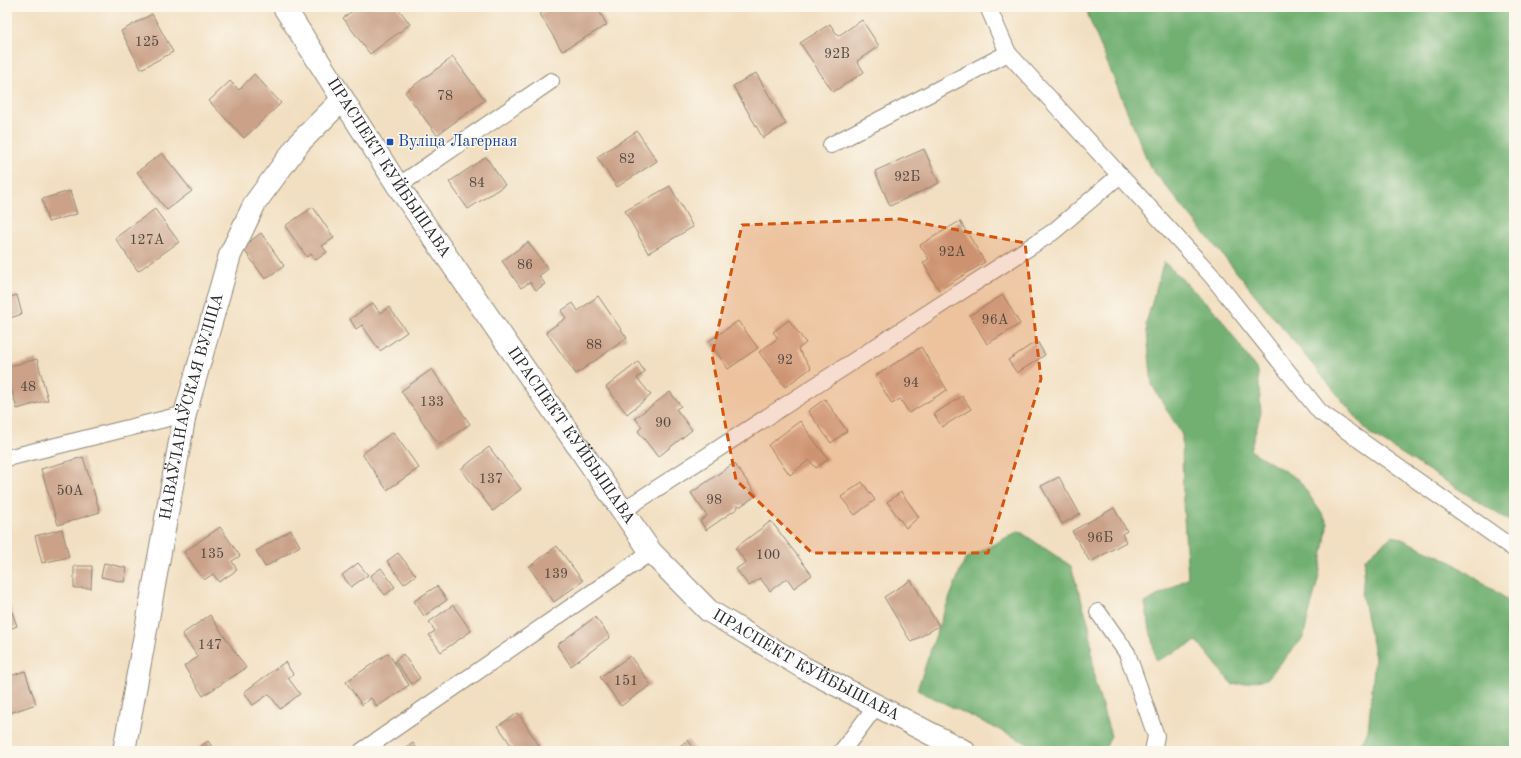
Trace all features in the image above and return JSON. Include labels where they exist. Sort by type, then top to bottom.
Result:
[{"type":"street","name":"ПРАСПЕКТ КУЙБЫШАВА","points":[[284,7],[398,186],[651,552],[709,612],[804,668],[964,751]]},
{"type":"street","name":"НАВАЎЛАНАЎСКАЯ ВУЛІЦА","points":[[124,751],[185,414],[230,255],[255,202],[300,142],[343,99]]},
{"type":"lane","points":[[988,7],[1008,53],[1211,275],[1320,412],[1514,549]]},
{"type":"lane","points":[[830,145],[1008,53]]},
{"type":"lane","points":[[398,186],[551,81]]},
{"type":"lane","points":[[622,511],[1053,232],[1120,175]]},
{"type":"lane","points":[[7,458],[185,414]]},
{"type":"lane","points":[[362,751],[651,552]]},
{"type":"lane","points":[[1098,612],[1127,653],[1156,736],[1153,751]]},
{"type":"lane","points":[[842,751],[876,706]]},
{"type":"highlighted area","points":[[900,219],[1025,243],[1041,379],[988,553],[812,553],[736,480],[712,355],[742,225]]},
{"type":"green space","points":[[1086,7],[1514,7],[1514,524],[1369,433],[1150,167],[1089,18]]},
{"type":"green space","points":[[1164,262],[1218,314],[1258,372],[1261,413],[1250,450],[1299,480],[1328,523],[1319,576],[1303,638],[1267,679],[1233,685],[1197,641],[1156,661],[1145,603],[1188,578],[1183,502],[1182,435],[1152,385],[1146,323]]},
{"type":"green space","points":[[1019,531],[1071,566],[1089,625],[1095,683],[1111,736],[1104,751],[1043,751],[917,690],[942,617],[965,559]]},
{"type":"green space","points":[[1393,535],[1450,561],[1514,604],[1514,751],[1356,751],[1368,731],[1375,658],[1362,595],[1365,559]]},
{"type":"building","points":[[358,7],[397,7],[410,24],[370,54],[343,18]]},
{"type":"building","points":[[552,7],[597,7],[607,25],[562,51],[540,14]]},
{"type":"building","points":[[152,14],[173,52],[141,69],[121,31]]},
{"type":"building","points":[[862,20],[879,46],[857,61],[864,72],[833,92],[800,43],[830,24],[838,36]]},
{"type":"building","points":[[453,57],[485,100],[437,135],[405,92]]},
{"type":"building","points":[[756,73],[786,124],[763,138],[733,86]]},
{"type":"building","points":[[254,74],[281,103],[244,138],[209,101],[230,81],[239,90]]},
{"type":"building","points":[[637,131],[657,161],[617,187],[597,157]]},
{"type":"building","points":[[924,149],[939,183],[890,206],[875,171]]},
{"type":"building","points":[[162,153],[192,191],[167,210],[137,172]]},
{"type":"building","points":[[486,157],[505,185],[468,209],[449,182]]},
{"type":"building","points":[[670,186],[693,227],[648,253],[625,211]]},
{"type":"building","points":[[70,191],[77,214],[48,222],[42,199]]},
{"type":"building","points":[[313,207],[334,238],[322,246],[327,252],[316,260],[311,254],[307,257],[285,226]]},
{"type":"building","points":[[155,209],[179,242],[138,271],[115,238]]},
{"type":"building","points":[[960,221],[985,262],[939,290],[923,263],[929,259],[920,245]]},
{"type":"building","points":[[261,233],[284,266],[265,279],[242,247]]},
{"type":"building","points":[[528,242],[548,269],[539,276],[545,284],[536,290],[530,282],[521,288],[502,261]]},
{"type":"building","points":[[17,295],[22,314],[7,319],[7,298]]},
{"type":"building","points":[[1003,295],[1020,324],[987,344],[970,315]]},
{"type":"building","points":[[598,296],[627,338],[576,374],[546,332],[566,318],[561,311],[573,303],[578,311]]},
{"type":"building","points":[[373,303],[380,313],[389,307],[407,332],[380,351],[362,325],[356,329],[350,319]]},
{"type":"building","points":[[789,320],[806,343],[798,349],[811,368],[785,387],[759,352],[778,338],[773,332]]},
{"type":"building","points":[[738,321],[758,348],[728,369],[709,341]]},
{"type":"building","points":[[1037,341],[1045,355],[1017,373],[1008,360]]},
{"type":"building","points":[[921,347],[947,390],[909,413],[900,399],[892,404],[875,376]]},
{"type":"building","points":[[37,359],[48,400],[17,409],[7,373],[7,367]]},
{"type":"building","points":[[638,362],[645,372],[637,378],[651,395],[627,414],[606,387]]},
{"type":"building","points":[[432,369],[470,424],[439,445],[401,391]]},
{"type":"building","points":[[670,392],[681,406],[676,409],[692,430],[658,457],[638,431],[642,427],[635,418]]},
{"type":"building","points":[[962,396],[971,409],[942,427],[934,414]]},
{"type":"building","points":[[825,399],[847,431],[831,443],[808,411]]},
{"type":"building","points":[[800,421],[828,459],[816,468],[809,460],[790,475],[768,445]]},
{"type":"building","points":[[393,432],[419,468],[387,490],[362,454]]},
{"type":"building","points":[[489,447],[521,489],[493,511],[461,469]]},
{"type":"building","points":[[83,457],[100,512],[58,525],[41,469]]},
{"type":"building","points":[[734,463],[757,495],[741,506],[736,506],[738,508],[706,530],[700,521],[707,516],[691,493]]},
{"type":"building","points":[[1059,477],[1080,514],[1062,524],[1041,486]]},
{"type":"building","points":[[862,482],[875,500],[855,515],[841,497]]},
{"type":"building","points":[[901,492],[919,517],[906,528],[887,502]]},
{"type":"building","points":[[1114,508],[1127,531],[1122,534],[1126,542],[1090,562],[1072,531]]},
{"type":"building","points":[[771,521],[812,575],[794,588],[787,578],[770,591],[760,578],[749,586],[736,569],[746,562],[735,548]]},
{"type":"building","points":[[220,527],[240,556],[232,561],[237,570],[219,582],[213,574],[204,580],[184,552]]},
{"type":"building","points":[[62,529],[69,557],[42,563],[35,536]]},
{"type":"building","points":[[291,530],[300,546],[265,567],[256,551]]},
{"type":"building","points":[[557,546],[583,581],[554,602],[529,567]]},
{"type":"building","points":[[398,553],[416,575],[404,584],[387,561]]},
{"type":"building","points":[[104,563],[127,568],[124,582],[101,577]]},
{"type":"building","points":[[358,563],[368,575],[351,587],[342,575]]},
{"type":"building","points":[[74,566],[92,566],[91,588],[74,588]]},
{"type":"building","points":[[381,568],[395,587],[385,595],[370,576]]},
{"type":"building","points":[[911,580],[939,626],[911,642],[884,597]]},
{"type":"building","points":[[437,586],[447,600],[424,616],[414,601]]},
{"type":"building","points":[[453,605],[471,631],[441,652],[429,635],[435,631],[429,622]]},
{"type":"building","points":[[10,606],[17,626],[7,630],[7,607]]},
{"type":"building","points":[[210,615],[246,668],[203,696],[184,666],[198,657],[182,634]]},
{"type":"building","points":[[595,617],[610,637],[571,666],[557,645]]},
{"type":"building","points":[[388,653],[409,685],[377,707],[371,698],[362,705],[346,682]]},
{"type":"building","points":[[403,654],[420,678],[412,684],[395,661]]},
{"type":"building","points":[[630,656],[651,685],[621,706],[600,677]]},
{"type":"building","points":[[285,662],[293,674],[288,678],[300,694],[280,709],[269,694],[253,705],[244,692]]},
{"type":"building","points":[[25,671],[36,704],[7,714],[7,677]]},
{"type":"building","points":[[518,713],[540,747],[534,751],[515,751],[498,726]]},
{"type":"building","points":[[688,740],[696,751],[673,751]]},
{"type":"building","points":[[208,741],[215,751],[194,751]]},
{"type":"building","points":[[413,743],[418,751],[402,751]]},
{"type":"place","name":"Вуліца Лагерная","points":[[390,142]]}]
